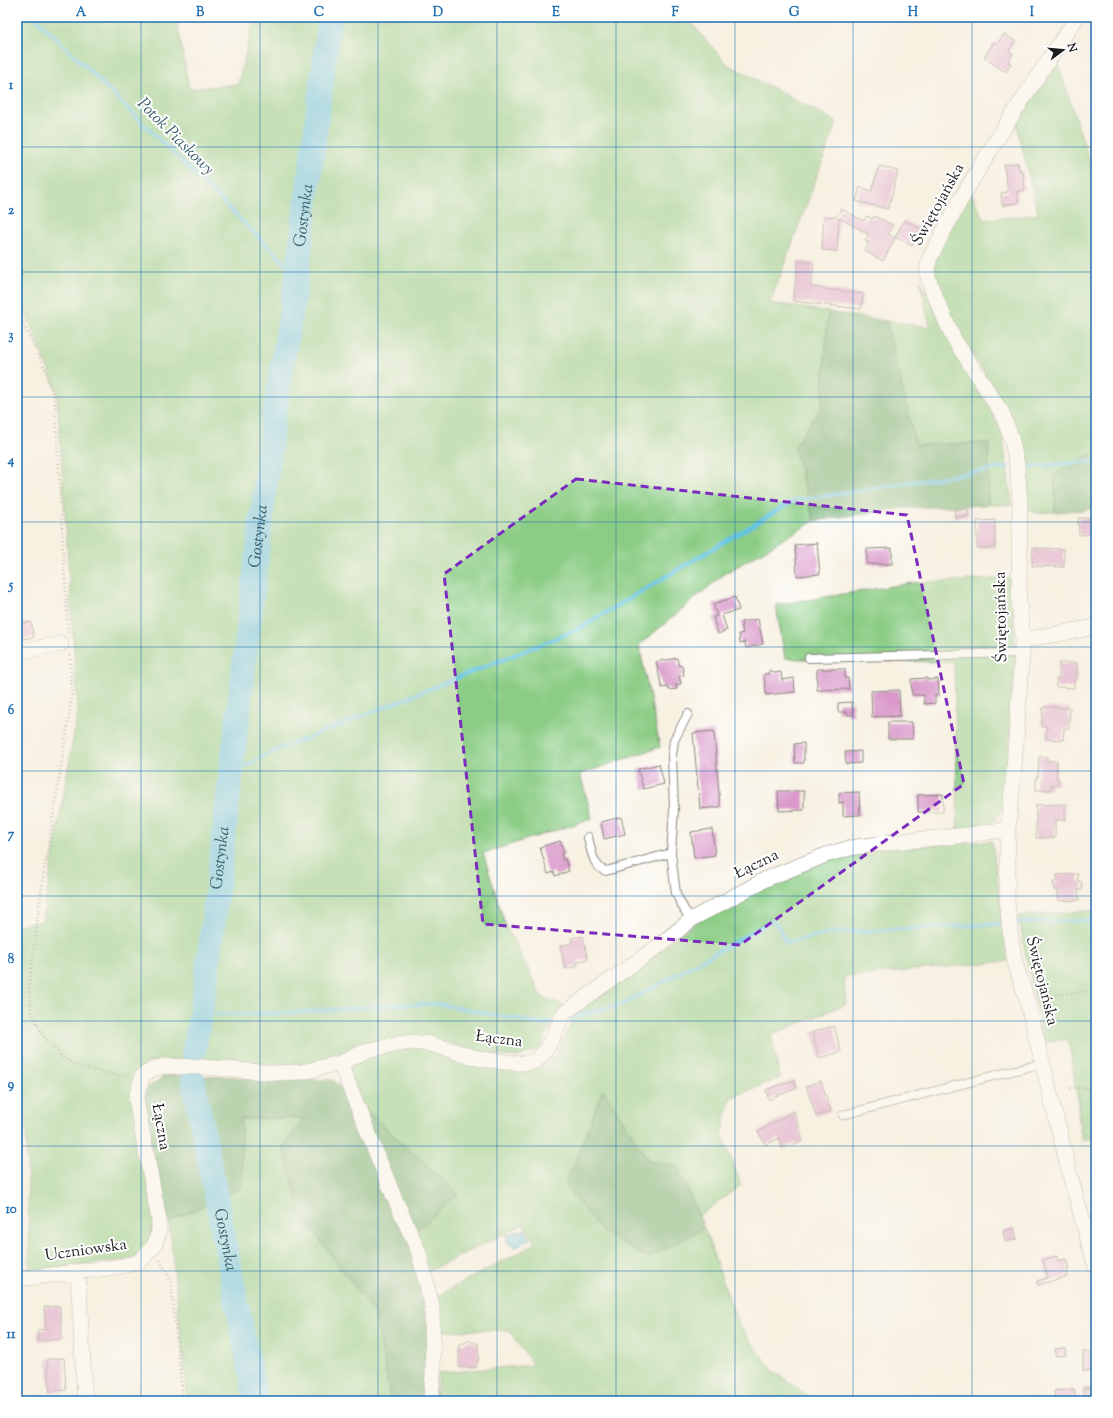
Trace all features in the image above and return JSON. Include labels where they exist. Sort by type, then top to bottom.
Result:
[{"type":"street","name":"Świętojańska","points":[[1077,17],[972,179],[928,260],[927,274],[933,292],[954,339],[1002,413],[1012,437],[1017,465],[1020,502],[1019,601],[1022,646],[1013,783],[1008,829],[1007,899],[1011,942],[1016,966],[1027,1000],[1043,1063],[1071,1179],[1096,1268]]},
{"type":"street","points":[[1022,646],[1046,634],[1096,627]]},
{"type":"street","points":[[17,652],[66,643]]},
{"type":"street","name":"Łączna","points":[[154,1246],[159,1232],[159,1220],[136,1099],[142,1076],[153,1070],[164,1066],[203,1067],[275,1073],[302,1072],[340,1063],[368,1050],[411,1042],[430,1044],[481,1059],[514,1063],[535,1061],[543,1054],[552,1041],[564,1013],[660,945],[692,919],[766,879],[826,855],[850,848],[893,842],[969,835],[1008,829]]},
{"type":"street","points":[[340,1063],[394,1196],[418,1250],[432,1306],[433,1373],[431,1401]]},
{"type":"street","name":"Uczniowska","points":[[17,1279],[117,1267],[139,1262],[154,1246]]},
{"type":"street","points":[[78,1272],[85,1401]]},
{"type":"lane","points":[[809,658],[1022,646]]},
{"type":"lane","points":[[688,714],[674,740],[672,756],[674,810],[671,853],[676,894],[685,911],[692,919]]},
{"type":"lane","points":[[588,837],[596,864],[600,870],[606,871],[671,853]]},
{"type":"lane","points":[[843,1115],[1043,1063]]},
{"type":"path","points":[[17,311],[45,370],[55,402],[66,643],[72,698],[42,885],[29,986],[32,1013],[42,1034],[64,1059],[80,1066],[115,1075],[142,1076]]},
{"type":"path","points":[[1027,1000],[1061,994],[1096,992]]},
{"type":"path","points":[[1070,1088],[1096,1087]]},
{"type":"path","points":[[1078,1088],[1084,1133],[1090,1136],[1096,1136]]},
{"type":"path","points":[[154,1246],[171,1282],[183,1401]]},
{"type":"highlighted area","points":[[576,479],[907,515],[964,784],[740,945],[483,924],[444,574]]},
{"type":"green space","points":[[17,17],[176,17],[189,89],[238,84],[255,17],[686,17],[727,64],[837,122],[770,303],[828,312],[822,407],[794,447],[814,521],[724,574],[639,645],[660,747],[580,774],[592,819],[483,853],[505,924],[542,997],[562,1005],[539,1049],[518,1057],[495,1055],[417,1035],[358,1047],[305,1065],[180,1059],[145,1063],[134,1088],[154,1223],[147,1248],[133,1259],[30,1271],[25,1091],[17,1092],[17,925],[42,921],[78,711],[57,392],[33,329],[17,297]]},
{"type":"green space","points":[[1057,60],[1096,182],[1096,452],[1055,474],[1055,512],[1037,513],[1025,509],[1025,457],[1013,419],[951,320],[932,275],[934,257],[971,192],[984,220],[1038,214],[1016,122]]},
{"type":"green space","points":[[920,280],[1002,431],[1012,505],[988,505],[988,443],[916,445],[886,321],[930,327]]},
{"type":"green space","points":[[828,312],[886,321],[916,445],[989,443],[988,505],[902,508],[814,521],[794,447],[822,407]]},
{"type":"green space","points":[[1096,452],[1096,507],[1084,510],[1055,512],[1055,474]]},
{"type":"green space","points":[[1013,578],[1015,662],[1005,805],[995,819],[986,826],[958,830],[954,662],[785,658],[776,605],[912,583]]},
{"type":"green space","points":[[992,841],[1008,961],[844,977],[846,1004],[771,1035],[780,1078],[730,1098],[722,1134],[741,1185],[699,1216],[677,1166],[649,1161],[603,1090],[647,1258],[704,1228],[738,1324],[772,1370],[816,1401],[437,1401],[438,1373],[533,1365],[509,1330],[440,1331],[435,1297],[535,1244],[524,1224],[425,1273],[361,1106],[349,1069],[365,1057],[417,1047],[527,1072],[555,1056],[577,1012],[699,920],[813,864],[865,850]]},
{"type":"green space","points":[[1096,910],[1096,1139],[1081,1139],[1076,1088],[1068,1039],[1044,1042],[1018,916]]},
{"type":"green space","points":[[166,1075],[333,1080],[458,1194],[415,1232],[437,1401],[391,1401],[375,1314],[301,1215],[283,1146],[304,1118],[241,1119],[242,1187],[169,1222],[143,1111],[147,1088]]},
{"type":"green space","points":[[603,1090],[649,1161],[677,1166],[704,1228],[648,1258],[603,1232],[565,1186]]},
{"type":"green space","points":[[305,1118],[283,1146],[301,1214],[375,1314],[391,1401],[188,1401],[169,1222],[242,1187],[241,1119]]},
{"type":"water","points":[[525,1229],[530,1239],[515,1248],[507,1242],[506,1235]]},
{"type":"building","points":[[1004,34],[1015,41],[1009,51],[1013,54],[1008,62],[1011,64],[1006,72],[984,58],[994,42],[997,44]]},
{"type":"building","points":[[1018,163],[1020,169],[1019,171],[1023,171],[1025,190],[1017,191],[1018,203],[1002,205],[1001,193],[1008,192],[1004,165]]},
{"type":"building","points":[[879,166],[898,171],[888,209],[856,201],[860,187],[872,191]]},
{"type":"building","points":[[841,209],[864,221],[867,216],[873,219],[874,216],[893,225],[888,234],[895,238],[883,261],[865,251],[869,243],[865,241],[869,234],[839,218],[837,251],[822,250],[824,216],[836,217]]},
{"type":"building","points":[[904,220],[921,229],[912,246],[895,237]]},
{"type":"building","points":[[798,261],[814,263],[811,287],[863,294],[861,309],[793,301]]},
{"type":"building","points":[[968,509],[968,516],[955,518],[954,510]]},
{"type":"building","points":[[1078,518],[1096,518],[1096,534],[1079,535]]},
{"type":"building","points":[[995,520],[995,548],[977,548],[977,521]]},
{"type":"building","points":[[817,543],[820,574],[797,576],[795,545]]},
{"type":"building","points":[[892,548],[892,564],[867,564],[867,549]]},
{"type":"building","points":[[1033,548],[1064,549],[1064,567],[1032,566]]},
{"type":"building","points":[[735,597],[739,610],[722,615],[727,630],[718,634],[713,617],[717,616],[713,604]]},
{"type":"building","points":[[758,619],[763,644],[746,648],[745,642],[740,643],[739,634],[743,633],[741,622]]},
{"type":"building","points":[[31,622],[34,637],[17,640],[17,624]]},
{"type":"building","points":[[677,658],[679,666],[682,665],[684,675],[679,676],[681,684],[676,685],[677,689],[669,690],[668,687],[662,688],[656,662]]},
{"type":"building","points":[[1059,663],[1077,663],[1077,680],[1074,680],[1074,688],[1056,687],[1056,679],[1059,679]]},
{"type":"building","points":[[817,669],[845,669],[845,678],[848,678],[849,689],[817,690]]},
{"type":"building","points":[[770,670],[774,673],[781,672],[782,680],[794,678],[795,692],[766,695],[764,674],[768,674]]},
{"type":"building","points":[[927,678],[927,680],[938,679],[939,695],[935,695],[935,703],[924,704],[924,695],[912,695],[911,679]]},
{"type":"building","points":[[899,690],[900,716],[872,717],[871,691]]},
{"type":"building","points":[[852,702],[853,715],[847,715],[847,712],[838,712],[838,703]]},
{"type":"building","points":[[1043,707],[1070,708],[1069,728],[1064,728],[1063,740],[1046,739],[1047,726],[1041,726]]},
{"type":"building","points":[[888,722],[912,722],[913,739],[888,739]]},
{"type":"building","points":[[714,731],[720,807],[700,809],[693,733]]},
{"type":"building","points":[[804,743],[804,763],[795,763],[794,744]]},
{"type":"building","points":[[861,751],[861,763],[846,764],[845,752]]},
{"type":"building","points":[[1039,757],[1047,757],[1047,761],[1057,761],[1056,778],[1058,778],[1058,785],[1051,785],[1051,790],[1036,790]]},
{"type":"building","points":[[659,764],[664,784],[643,789],[638,769]]},
{"type":"building","points":[[778,791],[804,791],[804,810],[779,811]]},
{"type":"building","points":[[859,792],[860,815],[843,816],[843,802],[839,803],[839,793]]},
{"type":"building","points":[[943,794],[943,812],[918,812],[918,795]]},
{"type":"building","points":[[1065,804],[1065,820],[1055,820],[1055,838],[1036,838],[1036,805]]},
{"type":"building","points":[[621,817],[625,834],[604,839],[601,822]]},
{"type":"building","points":[[712,829],[715,855],[694,858],[691,832]]},
{"type":"building","points":[[560,841],[564,853],[561,854],[563,860],[565,859],[569,871],[555,876],[554,872],[548,874],[540,847]]},
{"type":"building","points":[[1078,874],[1078,881],[1082,882],[1082,890],[1078,890],[1079,900],[1058,901],[1058,890],[1054,890],[1053,882],[1058,882],[1057,875]]},
{"type":"building","points":[[583,936],[588,959],[577,962],[578,966],[566,969],[560,946],[572,943],[571,938]]},
{"type":"building","points":[[834,1026],[841,1052],[819,1058],[812,1032]]},
{"type":"building","points":[[794,1080],[796,1089],[769,1100],[766,1090]]},
{"type":"building","points":[[821,1081],[831,1111],[816,1116],[806,1086]]},
{"type":"building","points":[[794,1111],[803,1141],[782,1148],[779,1138],[766,1145],[758,1132]]},
{"type":"building","points":[[1014,1228],[1017,1239],[1005,1242],[1003,1231]]},
{"type":"building","points":[[1057,1256],[1058,1261],[1066,1259],[1069,1269],[1067,1270],[1068,1276],[1038,1285],[1037,1281],[1048,1278],[1043,1260]]},
{"type":"building","points":[[60,1306],[62,1339],[38,1341],[38,1330],[46,1329],[44,1307]]},
{"type":"building","points":[[467,1341],[478,1343],[479,1360],[477,1360],[477,1367],[459,1367],[459,1344]]},
{"type":"building","points":[[1065,1348],[1066,1355],[1056,1356],[1055,1349]]},
{"type":"building","points":[[1083,1352],[1096,1352],[1096,1370],[1083,1371]]},
{"type":"building","points":[[64,1358],[66,1390],[50,1392],[47,1359]]},
{"type":"building","points":[[1096,1387],[1096,1401],[1084,1401],[1083,1388]]},
{"type":"building","points":[[1074,1389],[1076,1401],[1055,1401],[1054,1391]]},
{"type":"waterway","name":"Potok Piaskowy","points":[[35,17],[297,275]]},
{"type":"waterway","name":"Gostynka","points":[[193,1056],[205,987],[273,422],[297,275],[330,17]]},
{"type":"waterway","points":[[1025,467],[1096,461]]},
{"type":"waterway","points":[[578,629],[793,501],[1008,467]]},
{"type":"waterway","points":[[231,775],[265,755],[574,631]]},
{"type":"waterway","points":[[1017,923],[1096,920]]},
{"type":"waterway","points":[[569,1019],[627,1002],[773,921],[778,926],[786,943],[831,933],[998,924]]},
{"type":"waterway","points":[[200,1015],[287,1013],[393,1005],[438,1004],[544,1024],[550,1022]]},
{"type":"waterway","name":"Gostynka","points":[[193,1079],[256,1401]]}]
